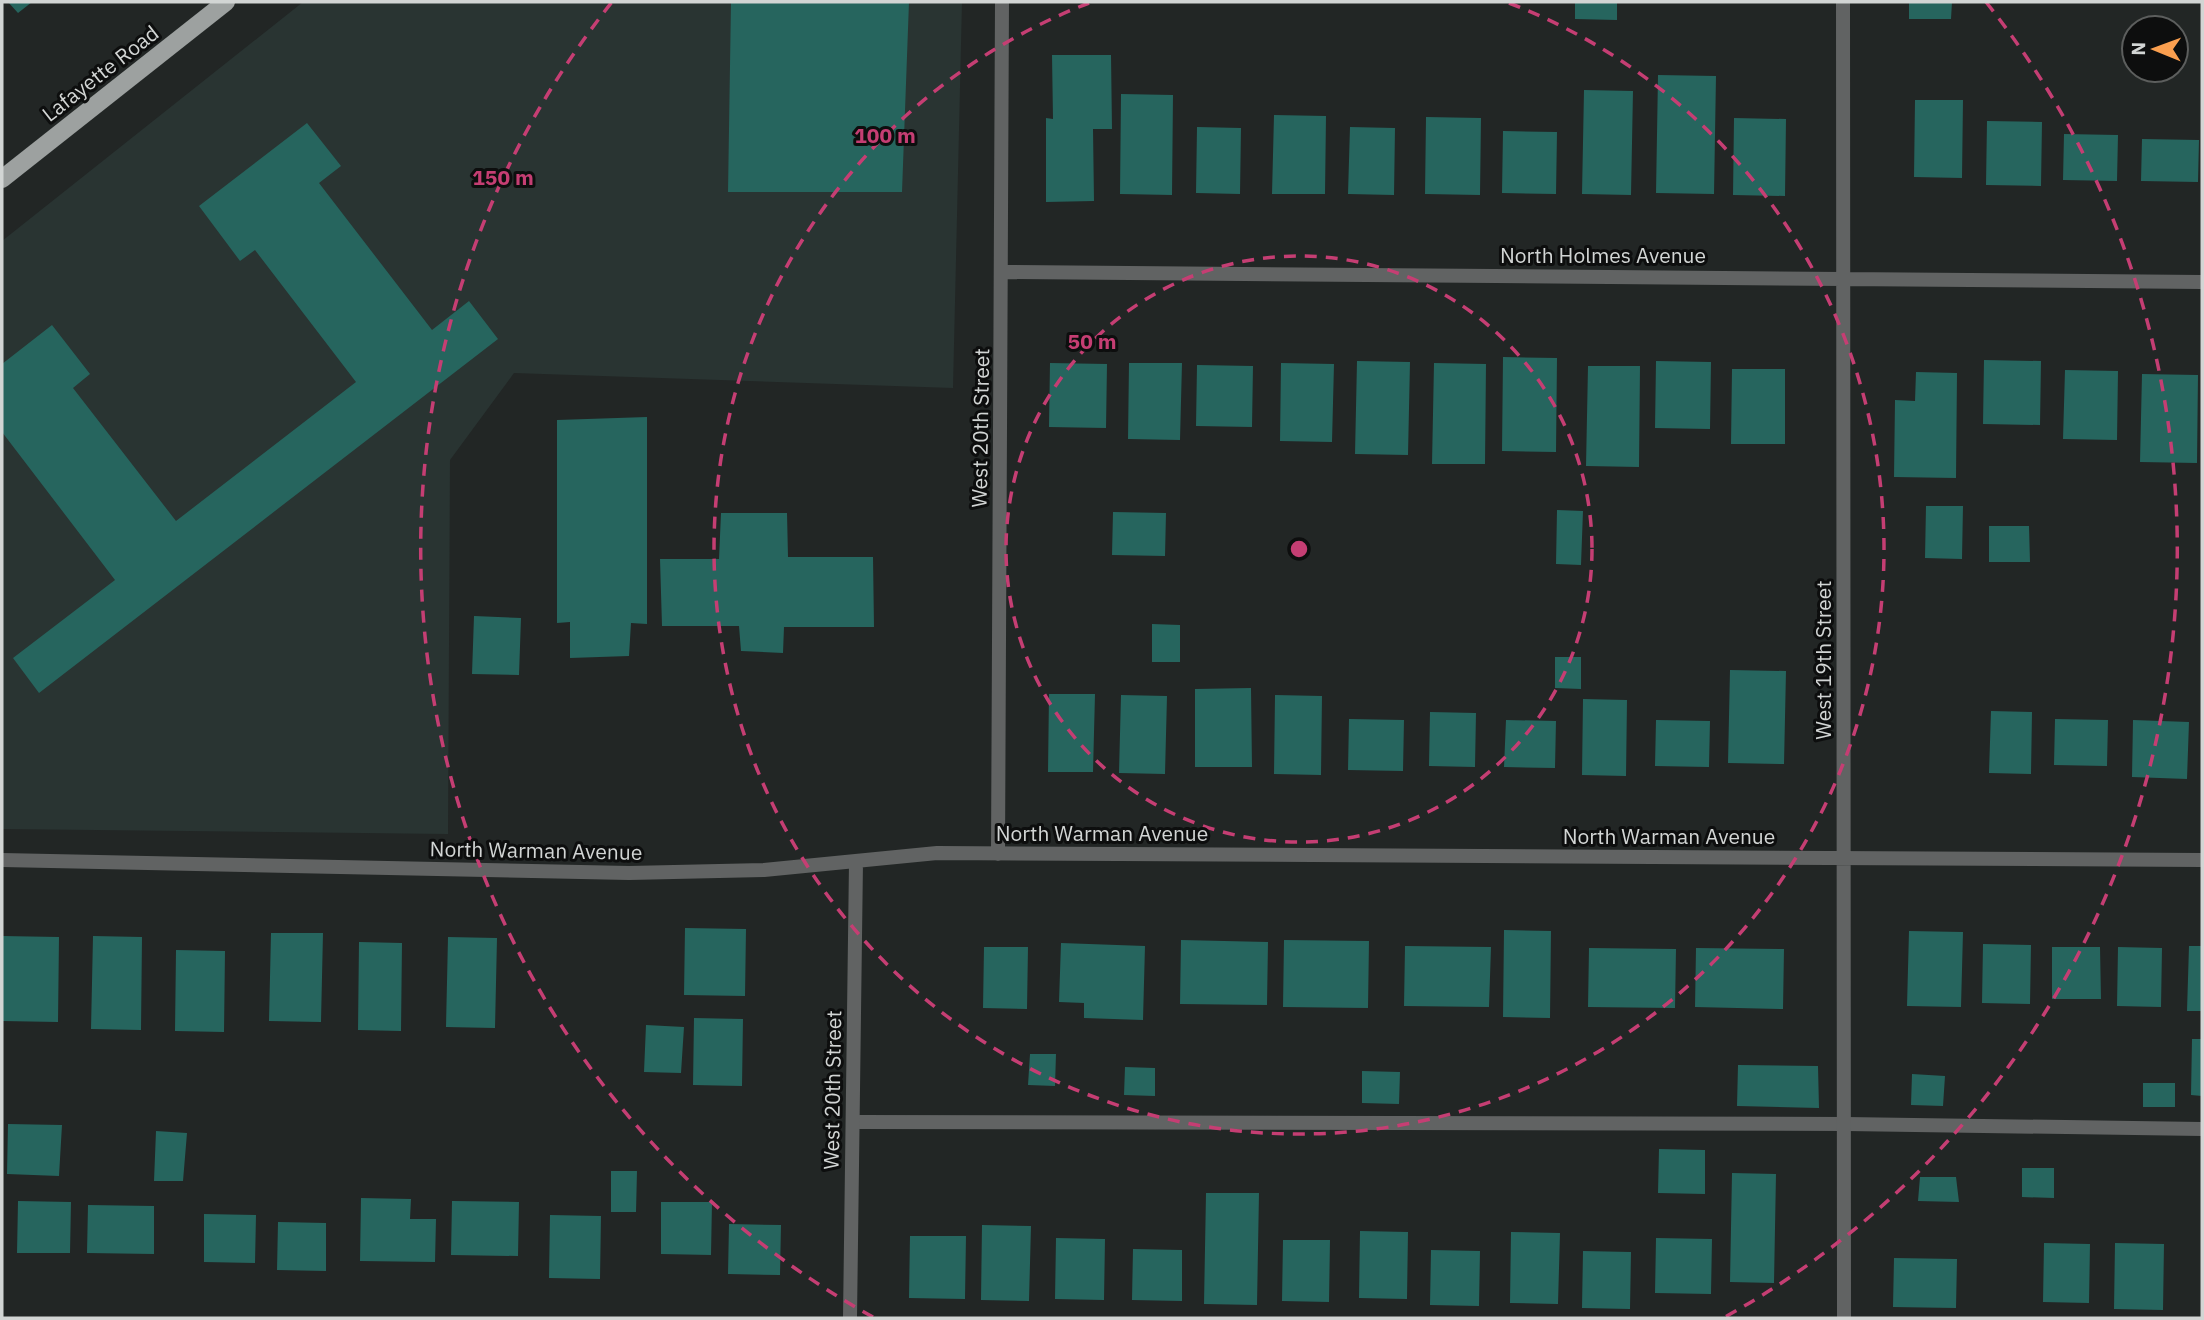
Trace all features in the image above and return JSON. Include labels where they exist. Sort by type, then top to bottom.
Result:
[{"type":"main road","name":"Lafayette Road","points":[[2,179],[226,2]]},
{"type":"street","name":"West 20th Street","points":[[998,854],[1003,272],[1002,2]]},
{"type":"street","name":"West 19th Street","points":[[1843,2],[1846,858],[1844,1318]]},
{"type":"street","name":"North Holmes Avenue","points":[[1003,272],[2202,282]]},
{"type":"street","name":"North Warman Avenue","points":[[2,860],[615,873],[764,870],[937,853],[2202,860]]},
{"type":"street","name":"West 20th Street","points":[[850,1318],[856,862]]},
{"type":"street","points":[[853,1122],[1846,1124],[2202,1129]]},
{"type":"shaded area","points":[[303,2],[962,2],[953,388],[514,373],[450,460],[448,834],[2,829],[2,241]]},
{"type":"building","points":[[8,2],[32,2],[18,13]]},
{"type":"building","points":[[731,2],[909,2],[902,192],[728,192]]},
{"type":"building","points":[[1575,2],[1617,2],[1617,20],[1575,19]]},
{"type":"building","points":[[1909,2],[1952,2],[1951,19],[1909,19]]},
{"type":"building","points":[[1052,55],[1111,55],[1112,129],[1093,129],[1094,201],[1046,202],[1046,118],[1053,119]]},
{"type":"building","points":[[1658,75],[1716,76],[1714,194],[1656,193]]},
{"type":"building","points":[[1584,90],[1633,91],[1631,195],[1582,194]]},
{"type":"building","points":[[1121,94],[1173,95],[1172,195],[1120,194]]},
{"type":"building","points":[[1915,100],[1963,100],[1962,178],[1914,177]]},
{"type":"building","points":[[1274,115],[1326,116],[1325,194],[1272,194]]},
{"type":"building","points":[[1426,117],[1481,118],[1480,195],[1425,194]]},
{"type":"building","points":[[1734,118],[1786,119],[1785,196],[1733,195]]},
{"type":"building","points":[[1987,121],[2042,122],[2041,186],[1986,185]]},
{"type":"building","points":[[307,123],[341,166],[319,183],[432,330],[469,301],[498,339],[39,693],[13,658],[115,580],[2,432],[2,364],[52,325],[90,374],[73,388],[176,521],[356,382],[255,250],[240,261],[199,206]]},
{"type":"building","points":[[1197,127],[1241,128],[1240,194],[1196,193]]},
{"type":"building","points":[[1350,127],[1395,128],[1394,195],[1348,194]]},
{"type":"building","points":[[1503,131],[1557,132],[1556,194],[1502,193]]},
{"type":"building","points":[[2064,134],[2118,135],[2117,181],[2063,180]]},
{"type":"building","points":[[2142,139],[2199,140],[2198,182],[2141,181]]},
{"type":"building","points":[[1503,357],[1557,358],[1556,452],[1502,451]]},
{"type":"building","points":[[1984,360],[2041,361],[2040,425],[1983,424]]},
{"type":"building","points":[[1357,361],[1410,362],[1408,455],[1355,454]]},
{"type":"building","points":[[1656,361],[1711,362],[1710,429],[1655,428]]},
{"type":"building","points":[[1050,363],[1107,364],[1106,428],[1049,427]]},
{"type":"building","points":[[1129,363],[1182,363],[1180,440],[1128,439]]},
{"type":"building","points":[[1281,363],[1334,364],[1332,442],[1280,441]]},
{"type":"building","points":[[1434,363],[1486,364],[1485,464],[1432,464]]},
{"type":"building","points":[[1197,365],[1253,366],[1252,427],[1196,426]]},
{"type":"building","points":[[1588,366],[1640,366],[1639,467],[1586,466]]},
{"type":"building","points":[[1732,369],[1785,369],[1785,444],[1731,444]]},
{"type":"building","points":[[2065,370],[2118,371],[2117,440],[2063,439]]},
{"type":"building","points":[[1916,372],[1957,373],[1956,478],[1894,477],[1895,400],[1915,401]]},
{"type":"building","points":[[2142,374],[2198,375],[2197,463],[2140,462]]},
{"type":"building","points":[[647,417],[647,624],[631,623],[629,656],[570,658],[570,622],[557,623],[557,420]]},
{"type":"building","points":[[1926,506],[1963,506],[1962,559],[1925,558]]},
{"type":"building","points":[[1557,510],[1583,511],[1581,565],[1556,564]]},
{"type":"building","points":[[1113,512],[1166,513],[1165,556],[1112,555]]},
{"type":"building","points":[[721,513],[787,513],[788,557],[873,557],[874,627],[784,627],[783,653],[741,651],[739,626],[662,626],[660,559],[719,559]]},
{"type":"building","points":[[1989,526],[2029,526],[2030,562],[1989,562]]},
{"type":"building","points":[[474,616],[521,618],[519,675],[472,674]]},
{"type":"building","points":[[1152,624],[1180,625],[1180,662],[1152,662]]},
{"type":"building","points":[[1555,657],[1581,657],[1581,689],[1555,688]]},
{"type":"building","points":[[1730,670],[1786,671],[1784,764],[1728,763]]},
{"type":"building","points":[[1251,688],[1252,767],[1195,767],[1195,689]]},
{"type":"building","points":[[1049,694],[1095,694],[1093,772],[1048,772]]},
{"type":"building","points":[[1121,695],[1167,696],[1165,774],[1119,773]]},
{"type":"building","points":[[1275,695],[1322,696],[1321,775],[1274,774]]},
{"type":"building","points":[[1583,699],[1627,700],[1626,776],[1582,775]]},
{"type":"building","points":[[1991,711],[2032,712],[2031,774],[1989,773]]},
{"type":"building","points":[[1430,712],[1476,713],[1475,767],[1429,766]]},
{"type":"building","points":[[1349,719],[1404,720],[1403,771],[1348,770]]},
{"type":"building","points":[[2055,719],[2108,720],[2107,766],[2054,765]]},
{"type":"building","points":[[1506,720],[1556,721],[1555,768],[1504,767]]},
{"type":"building","points":[[1656,720],[1710,721],[1709,767],[1655,766]]},
{"type":"building","points":[[2133,720],[2189,722],[2187,779],[2132,777]]},
{"type":"building","points":[[685,928],[746,929],[745,996],[684,995]]},
{"type":"building","points":[[1504,930],[1551,931],[1550,1018],[1503,1017]]},
{"type":"building","points":[[1909,931],[1963,932],[1961,1007],[1907,1006]]},
{"type":"building","points":[[271,933],[323,933],[321,1022],[269,1021]]},
{"type":"building","points":[[2,936],[59,937],[58,1022],[2,1021]]},
{"type":"building","points":[[93,936],[142,937],[141,1030],[91,1029]]},
{"type":"building","points":[[448,937],[497,938],[495,1028],[446,1027]]},
{"type":"building","points":[[1181,940],[1268,942],[1267,1005],[1180,1004]]},
{"type":"building","points":[[1284,940],[1369,941],[1368,1008],[1283,1007]]},
{"type":"building","points":[[359,942],[402,943],[401,1031],[358,1030]]},
{"type":"building","points":[[1061,943],[1145,946],[1143,1020],[1084,1018],[1084,1003],[1059,1002]]},
{"type":"building","points":[[1983,944],[2031,945],[2030,1004],[1982,1003]]},
{"type":"building","points":[[1405,946],[1491,947],[1489,1007],[1404,1006]]},
{"type":"building","points":[[2189,946],[2202,946],[2202,1011],[2187,1011]]},
{"type":"building","points":[[984,947],[1028,947],[1027,1009],[983,1008]]},
{"type":"building","points":[[2052,947],[2100,947],[2101,999],[2052,999]]},
{"type":"building","points":[[2118,947],[2162,948],[2161,1007],[2117,1006]]},
{"type":"building","points":[[1589,948],[1676,949],[1675,1008],[1588,1007]]},
{"type":"building","points":[[1696,948],[1784,949],[1783,1009],[1695,1007]]},
{"type":"building","points":[[176,950],[225,951],[224,1032],[175,1031]]},
{"type":"building","points":[[694,1018],[743,1019],[742,1086],[693,1085]]},
{"type":"building","points":[[646,1025],[684,1027],[681,1073],[644,1072]]},
{"type":"building","points":[[2192,1039],[2202,1039],[2202,1096],[2191,1095]]},
{"type":"building","points":[[1030,1054],[1056,1054],[1055,1086],[1028,1085]]},
{"type":"building","points":[[1738,1065],[1818,1066],[1819,1108],[1737,1106]]},
{"type":"building","points":[[1125,1067],[1155,1068],[1155,1096],[1124,1095]]},
{"type":"building","points":[[1362,1071],[1400,1072],[1399,1104],[1362,1103]]},
{"type":"building","points":[[1912,1074],[1945,1076],[1943,1106],[1911,1105]]},
{"type":"building","points":[[2143,1083],[2175,1083],[2175,1107],[2143,1107]]},
{"type":"building","points":[[8,1124],[62,1125],[59,1176],[7,1174]]},
{"type":"building","points":[[156,1131],[187,1133],[183,1181],[154,1181]]},
{"type":"building","points":[[1659,1149],[1705,1150],[1705,1194],[1658,1193]]},
{"type":"building","points":[[2022,1168],[2054,1168],[2054,1198],[2022,1197]]},
{"type":"building","points":[[611,1171],[637,1171],[636,1212],[611,1212]]},
{"type":"building","points":[[1732,1173],[1776,1174],[1774,1283],[1730,1282]]},
{"type":"building","points":[[1920,1177],[1956,1177],[1959,1202],[1918,1201]]},
{"type":"building","points":[[1206,1193],[1259,1193],[1257,1305],[1204,1304]]},
{"type":"building","points":[[361,1198],[411,1199],[410,1219],[436,1219],[435,1262],[360,1261]]},
{"type":"building","points":[[18,1201],[71,1202],[70,1253],[17,1253]]},
{"type":"building","points":[[452,1201],[519,1202],[518,1256],[451,1255]]},
{"type":"building","points":[[661,1202],[712,1202],[711,1255],[661,1254]]},
{"type":"building","points":[[88,1205],[154,1206],[154,1254],[87,1253]]},
{"type":"building","points":[[204,1214],[256,1215],[255,1263],[204,1262]]},
{"type":"building","points":[[550,1215],[601,1216],[600,1279],[549,1278]]},
{"type":"building","points":[[278,1222],[326,1223],[326,1271],[277,1270]]},
{"type":"building","points":[[729,1224],[781,1225],[780,1275],[728,1274]]},
{"type":"building","points":[[982,1225],[1031,1226],[1029,1301],[981,1300]]},
{"type":"building","points":[[1360,1231],[1408,1232],[1407,1299],[1359,1298]]},
{"type":"building","points":[[1511,1232],[1560,1233],[1558,1304],[1510,1303]]},
{"type":"building","points":[[910,1236],[966,1236],[965,1299],[909,1298]]},
{"type":"building","points":[[1056,1238],[1105,1239],[1104,1300],[1055,1299]]},
{"type":"building","points":[[1656,1238],[1712,1239],[1711,1294],[1655,1293]]},
{"type":"building","points":[[1283,1240],[1330,1240],[1329,1302],[1282,1301]]},
{"type":"building","points":[[2044,1243],[2090,1244],[2089,1303],[2043,1302]]},
{"type":"building","points":[[2115,1243],[2164,1244],[2163,1310],[2114,1309]]},
{"type":"building","points":[[1133,1249],[1182,1250],[1182,1301],[1132,1300]]},
{"type":"building","points":[[1431,1250],[1480,1251],[1479,1306],[1430,1305]]},
{"type":"building","points":[[1583,1251],[1631,1252],[1630,1309],[1582,1308]]},
{"type":"building","points":[[1894,1258],[1957,1259],[1956,1308],[1893,1307]]}]
